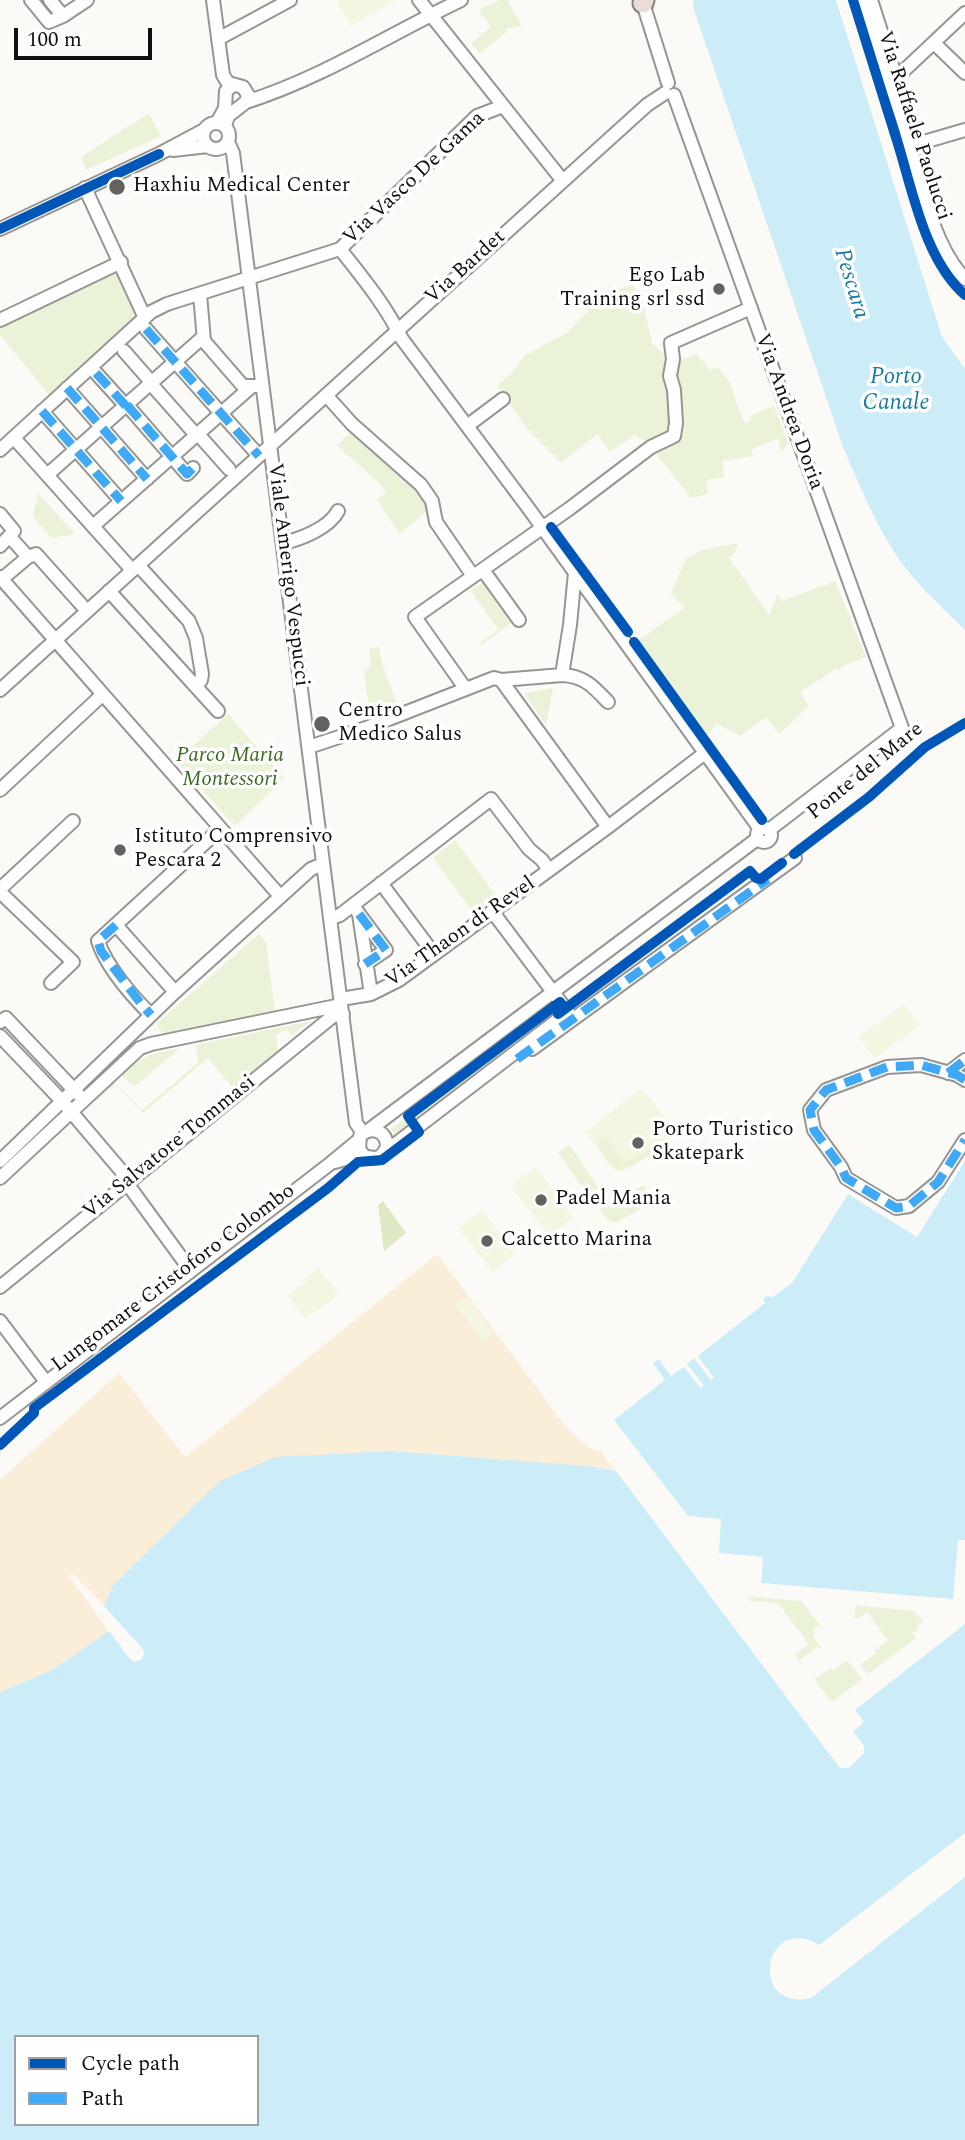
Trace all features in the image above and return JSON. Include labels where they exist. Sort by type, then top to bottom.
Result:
[{"type":"street","points":[[31,0],[49,22],[87,0]]},
{"type":"street","points":[[50,0],[63,16]]},
{"type":"street","points":[[213,0],[223,75],[228,83],[241,92]]},
{"type":"street","points":[[218,39],[290,0]]},
{"type":"street","points":[[419,0],[563,181]]},
{"type":"street","points":[[208,146],[203,139],[224,112],[225,95],[241,92],[271,94],[336,65],[461,0]]},
{"type":"street","name":"Via Raffaele Paolucci","points":[[862,0],[892,79]]},
{"type":"street","name":"Via Raffaele Paolucci","points":[[871,0],[902,118],[938,236],[950,260],[965,279]]},
{"type":"street","name":"Via Andrea Doria","points":[[642,1],[669,91],[751,308],[902,728]]},
{"type":"street","points":[[892,79],[965,13]]},
{"type":"street","points":[[934,43],[965,73]]},
{"type":"street","name":"Via Bardet","points":[[0,689],[647,105],[669,91]]},
{"type":"street","points":[[0,229],[214,126],[228,116],[241,92]]},
{"type":"street","name":"Via Vasco De Gama","points":[[0,450],[67,388],[146,323],[160,307],[340,249],[477,116],[503,106]]},
{"type":"street","points":[[159,153],[208,146],[219,149],[228,142],[229,134],[214,126]]},
{"type":"street","points":[[910,146],[965,130]]},
{"type":"street","name":"Viale Amerigo Vespucci","points":[[228,142],[233,153],[257,386],[271,445],[356,1123],[364,1134]]},
{"type":"street","points":[[85,188],[121,262],[146,323],[176,362],[259,456]]},
{"type":"street","points":[[340,249],[380,300],[402,339],[575,572],[762,832]]},
{"type":"street","points":[[0,320],[121,262]]},
{"type":"street","points":[[47,475],[203,337],[200,294]]},
{"type":"street","points":[[465,688],[415,617],[651,447],[671,438],[676,433],[674,390],[670,376],[673,359],[671,343],[751,308]]},
{"type":"street","points":[[203,337],[243,386],[257,386]]},
{"type":"street","points":[[124,351],[229,469]]},
{"type":"street","points":[[96,373],[187,474],[193,468]]},
{"type":"street","points":[[93,526],[221,413],[257,386]]},
{"type":"street","points":[[67,388],[147,479]]},
{"type":"street","points":[[326,395],[352,424],[415,479],[432,501],[436,522],[519,620]]},
{"type":"street","points":[[467,426],[503,399]]},
{"type":"street","points":[[41,411],[121,501]]},
{"type":"street","points":[[14,438],[93,526],[189,621],[196,638],[202,674],[196,687]]},
{"type":"street","points":[[283,543],[299,540],[332,520],[338,511]]},
{"type":"street","points":[[0,514],[14,530],[0,547]]},
{"type":"street","points":[[10,537],[28,557]]},
{"type":"street","points":[[87,611],[36,554],[1,578],[280,896]]},
{"type":"street","points":[[559,675],[570,625],[575,572]]},
{"type":"street","points":[[109,591],[218,711]]},
{"type":"street","points":[[309,747],[366,728],[494,678],[501,680],[575,676],[589,683],[608,702]]},
{"type":"street","points":[[501,680],[608,827]]},
{"type":"street","points":[[0,790],[103,695]]},
{"type":"street","name":"Lungomare Cristoforo Colombo","points":[[0,1418],[331,1163],[364,1134],[902,728]]},
{"type":"street","name":"Via Thaon di Revel","points":[[151,1044],[342,1006],[399,980],[705,753]]},
{"type":"street","name":"Via Thaon di Revel","points":[[381,883],[491,799],[529,849],[550,870]]},
{"type":"street","points":[[51,983],[73,962],[1,885],[74,821]]},
{"type":"street","points":[[0,1161],[132,1053],[151,1044],[142,1005],[101,951],[98,941],[220,829]]},
{"type":"street","points":[[517,1059],[795,858]]},
{"type":"street","points":[[79,1095],[146,1020],[175,992],[311,869],[323,864]]},
{"type":"street","points":[[330,919],[356,910],[381,883],[435,954]]},
{"type":"street","name":"Via Thaon di Revel","points":[[356,910],[370,993]]},
{"type":"street","name":"Via Thaon di Revel","points":[[356,910],[386,950],[365,964]]},
{"type":"street","points":[[385,1152],[386,1138],[379,1131],[364,1134],[359,1149],[364,1156],[378,1158],[568,1012],[492,911]]},
{"type":"street","points":[[116,925],[175,992]]},
{"type":"street","name":"Via Salvatore Tommasi","points":[[0,1286],[342,1006]]},
{"type":"street","points":[[0,1022],[6,1018],[79,1095]]},
{"type":"street","points":[[0,1036],[67,1106],[128,1181],[191,1271]]},
{"type":"street","points":[[948,1073],[965,1060]]},
{"type":"street","points":[[965,1080],[921,1065],[887,1067],[826,1090],[810,1110],[814,1130],[846,1178],[896,1208],[909,1206],[938,1182],[965,1140]]},
{"type":"street","points":[[0,1178],[67,1106]]},
{"type":"street","name":"Lungomare Cristoforo Colombo","points":[[331,1163],[364,1156]]},
{"type":"street","points":[[0,1321],[46,1382]]},
{"type":"green space","points":[[397,0],[351,26],[337,2]]},
{"type":"green space","points":[[499,0],[507,0],[522,26],[505,29],[507,31],[480,54],[471,43],[491,27],[478,10]]},
{"type":"green space","points":[[149,113],[161,136],[86,170],[81,157]]},
{"type":"green space","points":[[118,271],[137,317],[51,397],[0,335],[0,328]]},
{"type":"green space","points":[[633,285],[642,299],[652,343],[669,359],[666,383],[672,424],[668,436],[648,443],[635,435],[610,452],[597,434],[561,463],[528,430],[497,386],[511,374],[525,355],[567,333],[604,294]]},
{"type":"green space","points":[[697,354],[711,371],[717,366],[729,381],[744,423],[751,421],[750,416],[774,406],[788,442],[782,453],[778,439],[751,449],[753,456],[722,461],[724,477],[707,480],[708,494],[691,498],[653,450],[680,437],[675,368],[678,361]]},
{"type":"green space","points":[[354,429],[427,499],[428,510],[400,534],[377,500],[387,491],[337,445]]},
{"type":"green space","points":[[38,493],[75,534],[51,538],[33,516]]},
{"type":"green space","points":[[738,543],[736,551],[729,558],[769,615],[778,593],[782,601],[835,581],[866,657],[842,666],[839,670],[837,668],[800,692],[809,706],[779,734],[766,717],[740,736],[717,723],[706,738],[637,641],[685,608],[671,594],[686,558],[702,550]]},
{"type":"green space","points":[[482,583],[511,623],[482,645],[480,643],[498,630],[471,591]]},
{"type":"green space","points":[[379,647],[382,664],[398,706],[370,716],[364,671],[371,667],[369,649]]},
{"type":"green space","points":[[553,688],[546,726],[524,693]]},
{"type":"green space","name":"Parco Maria Montessori","points":[[228,714],[284,778],[235,826],[176,761]]},
{"type":"green space","points":[[455,840],[497,897],[474,914],[433,858]]},
{"type":"green space","points":[[259,934],[266,942],[275,1012],[167,1035],[162,1032],[156,1024]]},
{"type":"green space","points":[[904,1004],[920,1025],[875,1058],[859,1037]]},
{"type":"green space","points":[[550,1010],[554,1016],[394,1135],[391,1129]]},
{"type":"green space","points":[[311,1021],[292,1035],[286,1029],[276,1035],[278,1050],[232,1087],[208,1058],[143,1113],[115,1084],[95,1101],[114,1082],[142,1110],[198,1063],[196,1045]]},
{"type":"green space","points":[[178,1050],[134,1087],[121,1075],[146,1058]]},
{"type":"green space","points":[[642,1088],[678,1135],[623,1163],[606,1137],[594,1145],[585,1132]]},
{"type":"green space","points":[[606,1137],[623,1162],[667,1140],[670,1145],[621,1171],[609,1164],[596,1144]]},
{"type":"green space","points":[[569,1145],[599,1188],[588,1195],[558,1153]]},
{"type":"green space","name":"Padel Mania","points":[[536,1167],[573,1218],[549,1236],[511,1186]]},
{"type":"green space","points":[[644,1185],[649,1195],[640,1209],[616,1223],[608,1220],[599,1208]]},
{"type":"green space","points":[[383,1201],[406,1233],[384,1251],[378,1205]]},
{"type":"green space","name":"Calcetto Marina","points":[[482,1210],[515,1254],[492,1272],[459,1228]]},
{"type":"green space","points":[[319,1268],[339,1295],[305,1319],[287,1295],[305,1282],[307,1284],[304,1279]]},
{"type":"green space","points":[[466,1296],[494,1334],[483,1342],[455,1304]]},
{"type":"green space","points":[[748,1596],[801,1601],[820,1625],[813,1630],[813,1636],[821,1647],[817,1647],[799,1661],[795,1655],[809,1644],[778,1603],[751,1601]]},
{"type":"green space","points":[[856,1605],[913,1611],[923,1621],[917,1626],[919,1629],[912,1633],[916,1638],[868,1674],[860,1665],[888,1640],[867,1612],[857,1619],[854,1617]]},
{"type":"green space","points":[[847,1660],[862,1679],[835,1700],[830,1700],[814,1679],[832,1668],[834,1670]]},
{"type":"sand","points":[[437,1254],[566,1427],[589,1448],[600,1451],[616,1471],[589,1466],[392,1451],[113,1585],[104,1606],[72,1573],[69,1576],[109,1631],[52,1670],[0,1692],[0,1480],[119,1373],[185,1457]]},
{"type":"water","name":"Porto Canale","points":[[694,0],[836,0],[942,337],[965,369],[965,630],[924,590],[901,562],[873,514],[850,464],[693,7]]},
{"type":"water","points":[[965,1161],[965,1540],[958,1540],[953,1599],[761,1583],[763,1557],[719,1553],[721,1519],[688,1516],[614,1420],[665,1380],[653,1363],[659,1359],[671,1376],[684,1367],[701,1388],[704,1386],[687,1364],[694,1358],[711,1380],[714,1378],[698,1356],[765,1303],[763,1299],[768,1295],[771,1298],[792,1283],[848,1194],[917,1237]]},
{"type":"water","points":[[392,1451],[589,1466],[616,1471],[840,1768],[849,1768],[864,1753],[864,1746],[853,1732],[864,1722],[855,1710],[965,1624],[965,1833],[819,1945],[800,1938],[785,1941],[775,1951],[770,1965],[771,1979],[778,1991],[791,1999],[811,1998],[965,1877],[965,2140],[0,2140],[0,1692],[52,1670],[109,1631],[130,1659],[134,1662],[140,1660],[144,1655],[143,1649],[104,1606],[113,1585],[220,1481],[275,1457]]},
{"type":"marked path","points":[[146,329],[259,456]]},
{"type":"marked path","points":[[96,373],[126,406]]},
{"type":"marked path","points":[[67,388],[147,479]]},
{"type":"marked path","points":[[127,405],[187,474],[193,468]]},
{"type":"marked path","points":[[42,411],[121,501]]},
{"type":"marked path","points":[[517,1059],[768,879]]},
{"type":"marked path","points":[[359,914],[386,950],[365,964]]},
{"type":"marked path","points":[[116,925],[98,941],[101,951],[151,1015]]},
{"type":"marked path","points":[[948,1073],[965,1060]]},
{"type":"marked path","points":[[965,1080],[957,1075],[921,1065],[887,1067],[826,1090],[810,1110],[814,1130],[846,1178],[896,1208],[909,1206],[938,1182],[965,1140]]},
{"type":"cycle path","points":[[853,0],[922,224],[940,263],[965,295]]},
{"type":"cycle path","points":[[0,229],[159,154]]},
{"type":"cycle path","points":[[551,527],[628,632]]},
{"type":"cycle path","points":[[634,642],[762,820]]},
{"type":"cycle path","name":"Ponte del Mare","points":[[794,854],[869,797],[925,747],[965,723]]},
{"type":"cycle path","points":[[558,1014],[750,871],[756,878],[761,879],[782,863]]},
{"type":"cycle path","points":[[0,1445],[34,1413],[34,1408],[328,1188],[358,1162],[382,1160],[419,1132],[408,1116],[560,1002],[565,1008]]},
{"type":"place","name":"Haxhiu Medical Center","points":[[117,187]]},
{"type":"place","name":"Ego Lab Training srl ssd","points":[[719,289]]},
{"type":"place","name":"Centro Medico Salus","points":[[322,724]]},
{"type":"place","name":"Istituto Comprensivo Pescara 2","points":[[120,850]]},
{"type":"place","name":"Porto Turistico Skatepark","points":[[638,1143]]},
{"type":"place","name":"Padel Mania","points":[[541,1200]]},
{"type":"place","name":"Calcetto Marina","points":[[487,1241]]},
{"type":"water label","name":"Pescara","points":[[850,284]]}]
